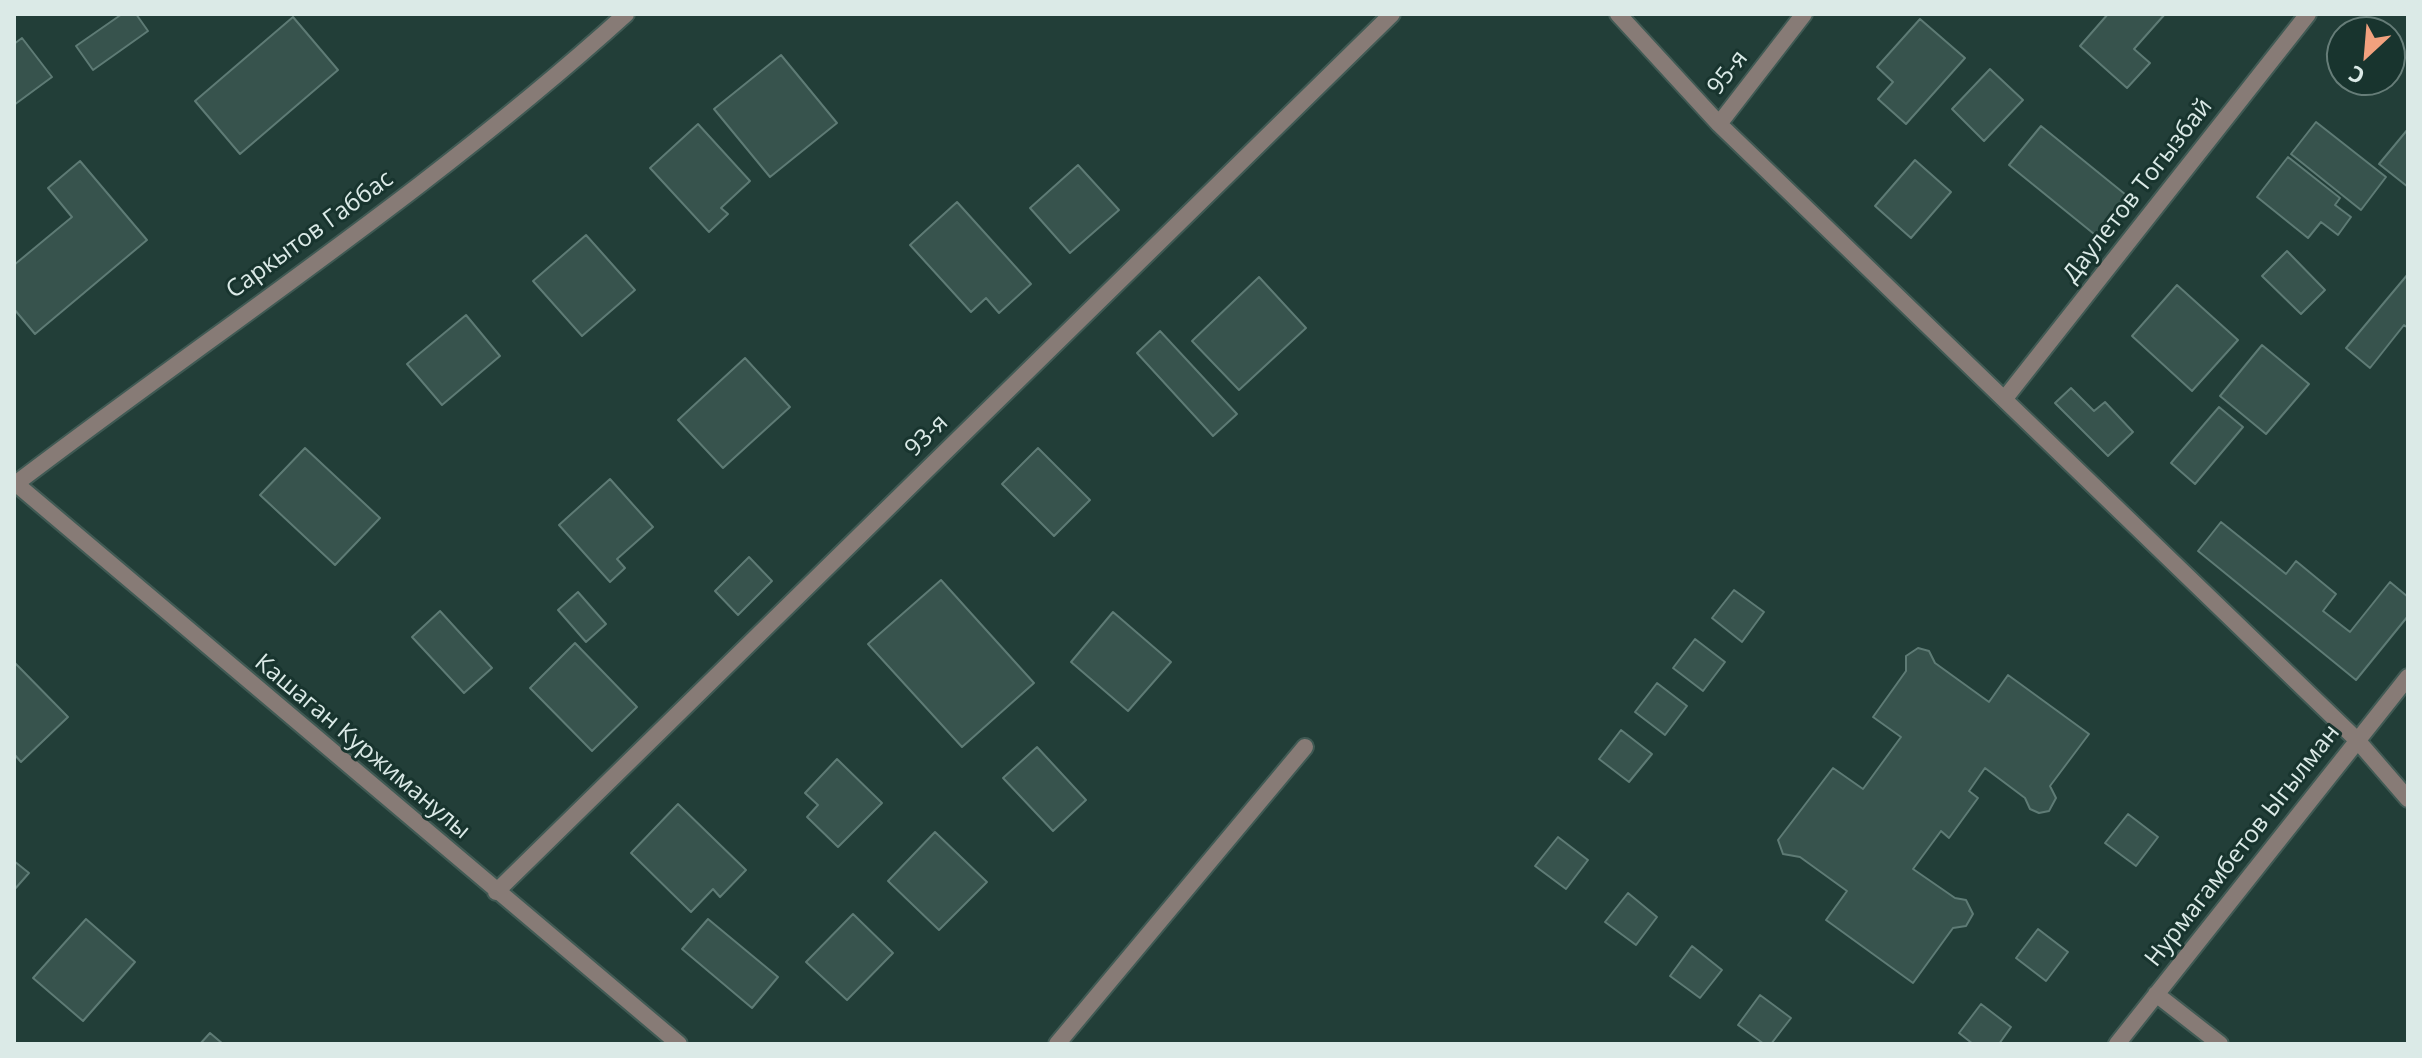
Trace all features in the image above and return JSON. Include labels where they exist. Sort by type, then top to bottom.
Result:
[{"type":"street","name":"Саркытов Габбас","points":[[14,484],[248,310],[379,219],[567,68],[626,14]]},
{"type":"street","name":"93-я","points":[[496,892],[1392,14]]},
{"type":"street","points":[[1618,14],[1719,124],[2006,397],[2357,740],[2408,799]]},
{"type":"street","name":"95-я","points":[[1719,124],[1804,14]]},
{"type":"street","name":"Даулетов Тогызбай","points":[[2006,397],[2308,14]]},
{"type":"street","name":"Кашаган Куржиманулы","points":[[14,484],[679,1044]]},
{"type":"street","name":"Нурмагамбетов Ыгылман","points":[[2117,1044],[2408,677]]},
{"type":"street","points":[[1057,1044],[1305,747]]},
{"type":"street","points":[[2156,994],[2220,1044]]},
{"type":"building","points":[[122,14],[136,14],[148,31],[93,70],[76,46]]},
{"type":"building","points":[[2108,14],[2165,14],[2134,49],[2150,63],[2127,88],[2080,46]]},
{"type":"building","points":[[293,17],[338,70],[240,154],[195,101]]},
{"type":"building","points":[[1920,19],[1965,58],[1906,124],[1878,99],[1893,82],[1877,67]]},
{"type":"building","points":[[22,38],[52,77],[14,105],[14,44]]},
{"type":"building","points":[[781,55],[837,123],[770,177],[714,109]]},
{"type":"building","points":[[1990,69],[2023,100],[1984,141],[1952,109]]},
{"type":"building","points":[[2316,122],[2386,177],[2361,210],[2291,154]]},
{"type":"building","points":[[698,124],[750,181],[721,208],[728,214],[709,232],[650,168]]},
{"type":"building","points":[[2041,126],[2131,199],[2099,238],[2009,165]]},
{"type":"building","points":[[2408,129],[2408,187],[2379,164]]},
{"type":"building","points":[[2288,157],[2340,198],[2335,205],[2351,217],[2338,235],[2321,222],[2308,238],[2257,197]]},
{"type":"building","points":[[1915,160],[1951,192],[1911,238],[1875,206]]},
{"type":"building","points":[[80,161],[147,240],[35,334],[14,309],[14,265],[72,217],[48,188]]},
{"type":"building","points":[[1078,165],[1119,210],[1070,253],[1030,208]]},
{"type":"building","points":[[957,202],[1031,284],[999,313],[986,298],[971,312],[910,245]]},
{"type":"building","points":[[586,235],[635,290],[582,336],[533,281]]},
{"type":"building","points":[[2287,251],[2325,290],[2301,314],[2262,276]]},
{"type":"building","points":[[2408,274],[2408,328],[2404,325],[2370,368],[2346,348]]},
{"type":"building","points":[[1259,277],[1306,328],[1239,390],[1192,341]]},
{"type":"building","points":[[2177,285],[2238,340],[2192,391],[2132,336]]},
{"type":"building","points":[[466,315],[500,356],[442,405],[407,364]]},
{"type":"building","points":[[1160,331],[1237,414],[1213,436],[1137,353]]},
{"type":"building","points":[[2262,345],[2309,384],[2266,434],[2220,396]]},
{"type":"building","points":[[745,358],[790,407],[723,468],[678,420]]},
{"type":"building","points":[[2071,388],[2094,411],[2105,402],[2133,432],[2108,456],[2055,403]]},
{"type":"building","points":[[2219,407],[2243,427],[2195,484],[2171,463]]},
{"type":"building","points":[[305,448],[380,518],[335,565],[260,495]]},
{"type":"building","points":[[1038,448],[1090,500],[1054,536],[1002,484]]},
{"type":"building","points":[[610,479],[653,527],[617,559],[625,568],[610,582],[559,525]]},
{"type":"building","points":[[2221,522],[2286,574],[2296,561],[2336,594],[2323,611],[2350,632],[2390,582],[2408,597],[2408,616],[2356,680],[2198,551]]},
{"type":"building","points":[[749,557],[772,581],[738,615],[715,591]]},
{"type":"building","points":[[941,580],[1034,683],[962,747],[868,644]]},
{"type":"building","points":[[1734,590],[1764,612],[1742,642],[1712,618]]},
{"type":"building","points":[[578,592],[606,624],[586,642],[558,610]]},
{"type":"building","points":[[440,611],[492,668],[464,693],[412,637]]},
{"type":"building","points":[[1113,612],[1171,662],[1128,711],[1071,662]]},
{"type":"building","points":[[1695,639],[1725,662],[1703,691],[1673,668]]},
{"type":"building","points":[[575,643],[637,707],[592,751],[530,688]]},
{"type":"building","points":[[1918,648],[1929,651],[1935,663],[1989,702],[2008,675],[2089,734],[2050,786],[2056,798],[2049,811],[2039,813],[2030,809],[2025,798],[1985,768],[1969,791],[1978,798],[1949,838],[1941,831],[1913,869],[1955,898],[1966,900],[1973,914],[1966,926],[1953,928],[1913,983],[1826,920],[1847,891],[1800,857],[1783,854],[1778,840],[1833,768],[1863,789],[1901,737],[1873,717],[1906,671],[1906,656]]},
{"type":"building","points":[[14,662],[68,717],[21,762],[14,754]]},
{"type":"building","points":[[1657,683],[1687,706],[1665,735],[1635,712]]},
{"type":"building","points":[[1621,730],[1652,754],[1629,782],[1599,759]]},
{"type":"building","points":[[1037,747],[1086,800],[1053,831],[1003,778]]},
{"type":"building","points":[[837,759],[882,803],[838,847],[807,817],[818,805],[805,793]]},
{"type":"building","points":[[678,804],[746,870],[720,897],[713,889],[691,912],[631,853]]},
{"type":"building","points":[[2128,814],[2158,837],[2136,866],[2105,843]]},
{"type":"building","points":[[935,832],[987,882],[939,930],[888,881]]},
{"type":"building","points":[[1558,837],[1588,860],[1566,889],[1535,866]]},
{"type":"building","points":[[14,861],[29,873],[14,890]]},
{"type":"building","points":[[1628,893],[1657,917],[1636,945],[1605,922]]},
{"type":"building","points":[[853,914],[893,953],[847,1000],[806,962]]},
{"type":"building","points":[[86,919],[135,962],[83,1021],[33,978]]},
{"type":"building","points":[[708,919],[778,977],[752,1008],[682,949]]},
{"type":"building","points":[[2038,929],[2068,952],[2046,981],[2016,958]]},
{"type":"building","points":[[1692,946],[1722,970],[1700,998],[1670,976]]},
{"type":"building","points":[[1760,995],[1791,1018],[1771,1044],[1764,1044],[1738,1025]]},
{"type":"building","points":[[1981,1004],[2011,1027],[1999,1044],[1973,1044],[1959,1033]]},
{"type":"building","points":[[210,1033],[223,1044],[200,1044]]}]
